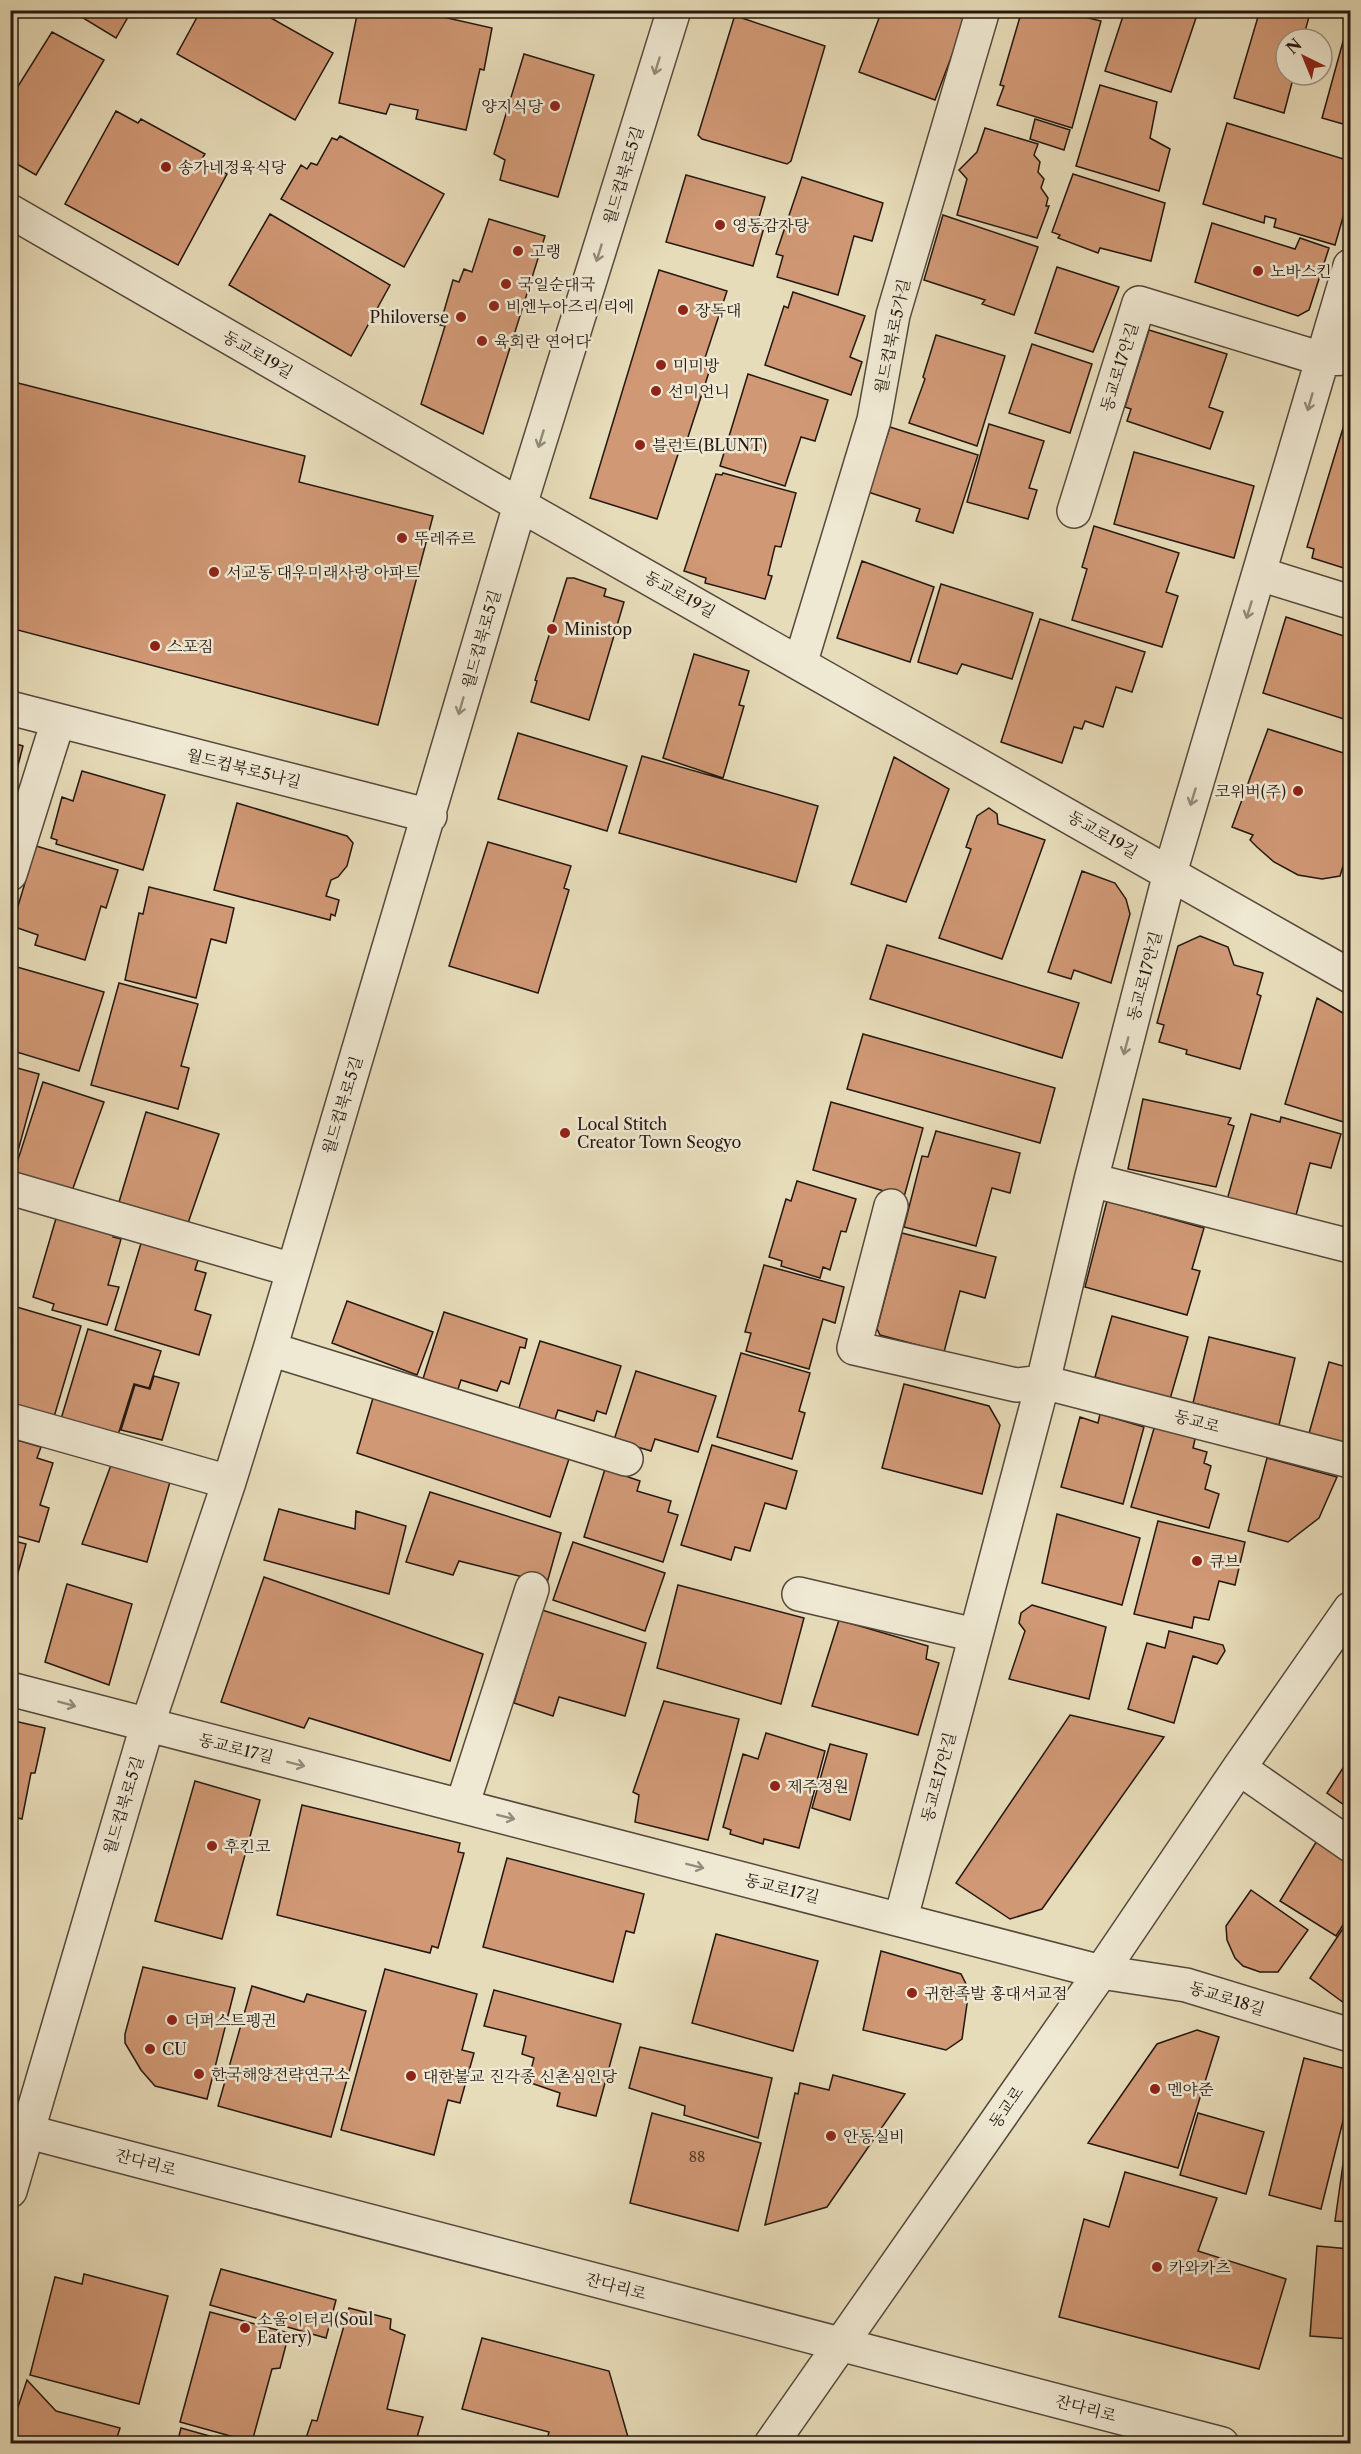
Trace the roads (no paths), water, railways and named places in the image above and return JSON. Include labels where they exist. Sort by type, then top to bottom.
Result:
[{"type":"street","name":"월드컵북로5길","points":[[10,2191],[19,2129],[147,1726],[229,1482],[520,505],[674,10]]},
{"type":"street","name":"월드컵북로5가길","points":[[801,662],[874,420],[893,315],[983,10]]},
{"type":"street","name":"동교로19길","points":[[10,211],[520,505],[801,662],[1350,976]]},
{"type":"street","name":"동교로17안길","points":[[901,1918],[1043,1382],[1091,1180],[1170,873],[1260,574],[1336,358],[1350,266]]},
{"type":"street","name":"동교로17안길","points":[[1074,511],[1139,303],[1336,358]]},
{"type":"street","points":[[1260,574],[1350,602]]},
{"type":"street","name":"월드컵북로5나길","points":[[10,708],[429,816]]},
{"type":"street","points":[[10,874],[58,721]]},
{"type":"street","points":[[1091,1180],[1350,1246]]},
{"type":"street","points":[[10,1188],[293,1270]]},
{"type":"street","points":[[891,1206],[854,1348],[1017,1385],[1043,1382]]},
{"type":"street","points":[[270,1349],[626,1459]]},
{"type":"street","name":"동교로","points":[[1043,1382],[1350,1461]]},
{"type":"street","points":[[10,1420],[229,1482]]},
{"type":"street","points":[[462,1806],[532,1589]]},
{"type":"street","points":[[800,1594],[975,1635]]},
{"type":"street","name":"동교로","points":[[771,2444],[1101,1972],[1350,1609]]},
{"type":"street","name":"동교로17길","points":[[10,1689],[901,1918],[1101,1972]]},
{"type":"street","points":[[1239,1768],[1350,1845]]},
{"type":"street","name":"동교로18길","points":[[1101,1972],[1186,1985],[1350,2035]]},
{"type":"street","name":"잔다리로","points":[[19,2129],[1222,2444]]},
{"type":"place","name":"양지식당","points":[[555,106]]},
{"type":"place","name":"송가네정육식당","points":[[166,167]]},
{"type":"place","name":"영동감자탕","points":[[720,225]]},
{"type":"place","name":"고랭","points":[[518,251]]},
{"type":"place","name":"노바스킨","points":[[1258,271]]},
{"type":"place","name":"국일순대국","points":[[506,284]]},
{"type":"place","name":"비엔누아즈리 리에","points":[[494,306]]},
{"type":"place","name":"장독대","points":[[683,310]]},
{"type":"place","name":"Philoverse","points":[[461,317]]},
{"type":"place","name":"육회란 연어다","points":[[482,341]]},
{"type":"place","name":"미미방","points":[[661,365]]},
{"type":"place","name":"선미언니","points":[[656,391]]},
{"type":"place","name":"블런트(BLUNT)","points":[[640,445]]},
{"type":"place","name":"뚜레쥬르","points":[[402,538]]},
{"type":"place","name":"서교동 대우미래사랑 아파트","points":[[214,572]]},
{"type":"place","name":"Ministop","points":[[552,629]]},
{"type":"place","name":"스포짐","points":[[155,646]]},
{"type":"place","name":"코위버(주)","points":[[1298,791]]},
{"type":"place","name":"Local Stitch Creator Town Seogyo","points":[[565,1133]]},
{"type":"place","name":"큐브","points":[[1197,1561]]},
{"type":"place","name":"제주정원","points":[[775,1786]]},
{"type":"place","name":"후킨코","points":[[212,1846]]},
{"type":"place","name":"귀한족발 홍대서교점","points":[[912,1993]]},
{"type":"place","name":"더퍼스트펭귄","points":[[172,2020]]},
{"type":"place","name":"CU","points":[[150,2049]]},
{"type":"place","name":"한국해양전략연구소","points":[[199,2074]]},
{"type":"place","name":"대한불교 진각종 신촌심인당","points":[[411,2076]]},
{"type":"place","name":"멘야준","points":[[1155,2089]]},
{"type":"place","name":"안동실비","points":[[831,2136]]},
{"type":"place","name":"카와카츠","points":[[1157,2267]]},
{"type":"place","name":"소울이터리(Soul Eatery)","points":[[245,2328]]}]
